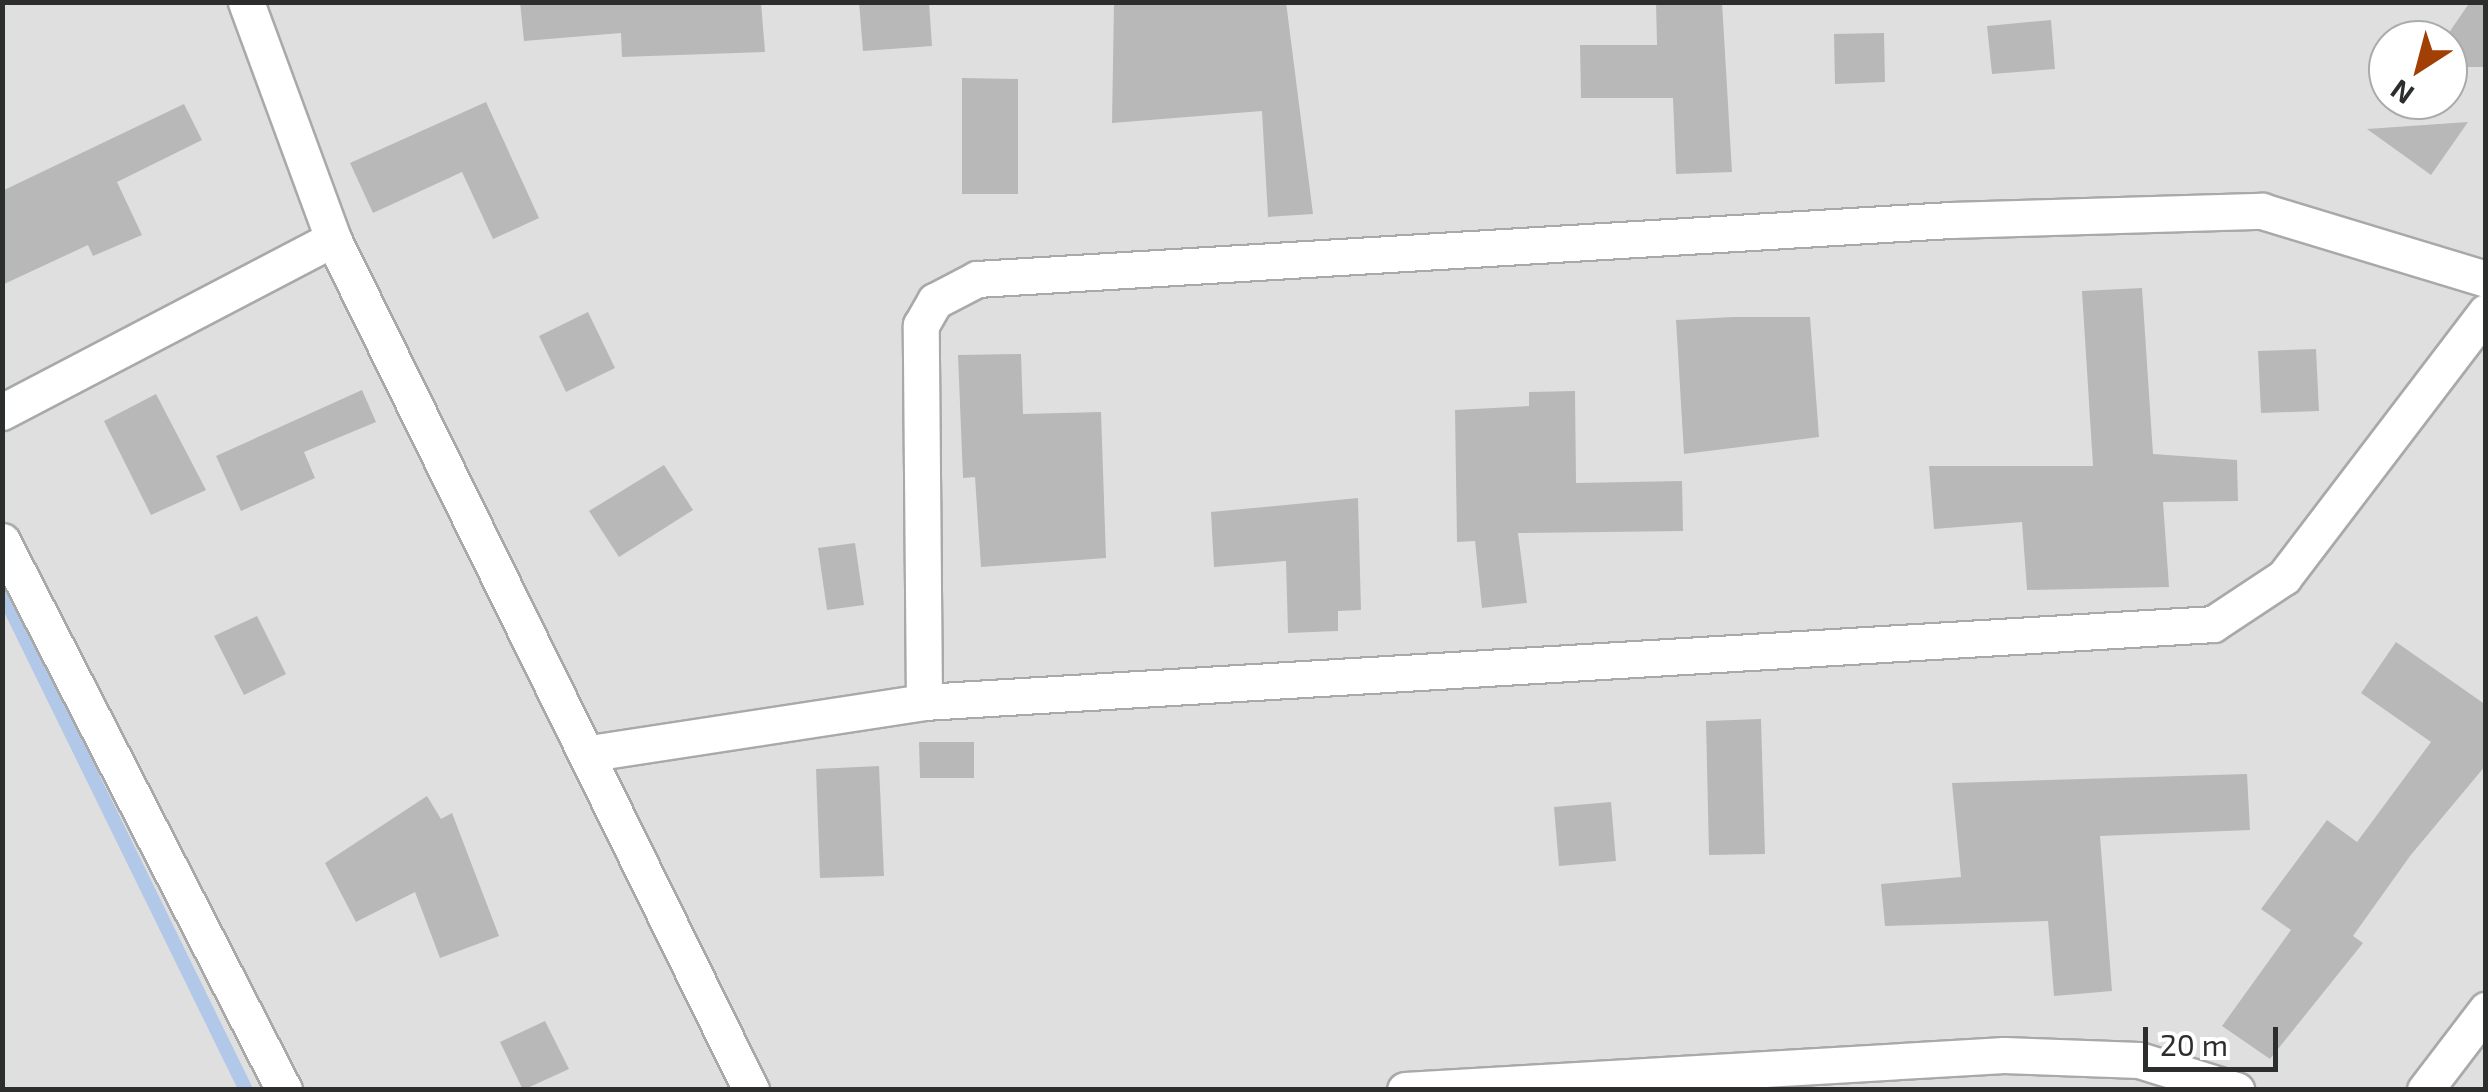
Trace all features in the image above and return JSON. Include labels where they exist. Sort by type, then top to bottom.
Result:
[{"type":"street","points":[[246,2],[333,239],[590,752],[752,1090]]},
{"type":"street","points":[[924,702],[921,325],[935,302],[977,279],[1932,222],[2262,211],[2486,278]]},
{"type":"street","points":[[2,412],[333,239]]},
{"type":"street","points":[[590,752],[924,702],[2213,624],[2284,576],[2486,312]]},
{"type":"street","points":[[2,541],[284,1090]]},
{"type":"street","points":[[2424,1090],[2486,1010]]},
{"type":"street","points":[[1404,1090],[2004,1055],[2139,1060],[2236,1090]]},
{"type":"building","points":[[520,2],[761,2],[765,52],[622,57],[621,33],[524,41]]},
{"type":"building","points":[[859,2],[929,2],[932,46],[863,51]]},
{"type":"building","points":[[1114,2],[1286,2],[1313,214],[1268,217],[1262,111],[1112,123]]},
{"type":"building","points":[[1656,2],[1722,2],[1732,172],[1676,174],[1673,98],[1581,98],[1580,45],[1657,45]]},
{"type":"building","points":[[2470,2],[2486,2],[2486,67],[2468,67],[2468,20],[2458,20]]},
{"type":"building","points":[[2051,20],[2055,69],[1992,74],[1987,26]]},
{"type":"building","points":[[1884,33],[1885,82],[1835,84],[1834,34]]},
{"type":"building","points":[[962,78],[1018,79],[1018,194],[962,194]]},
{"type":"building","points":[[486,102],[539,218],[493,239],[462,172],[373,213],[350,163]]},
{"type":"building","points":[[184,104],[202,140],[117,182],[142,235],[93,256],[88,245],[2,285],[2,191]]},
{"type":"building","points":[[2468,122],[2431,175],[2367,129]]},
{"type":"building","points":[[2142,288],[2153,454],[2237,460],[2238,501],[2163,502],[2169,587],[2027,590],[2022,522],[1934,529],[1929,466],[2093,466],[2082,291]]},
{"type":"building","points":[[588,312],[615,368],[566,392],[539,336]]},
{"type":"building","points":[[1810,317],[1819,437],[1684,454],[1676,320]]},
{"type":"building","points":[[2316,349],[2319,411],[2261,413],[2258,351]]},
{"type":"building","points":[[1021,354],[1023,414],[1101,412],[1106,558],[981,567],[975,477],[963,478],[958,355]]},
{"type":"building","points":[[362,390],[376,422],[304,452],[315,478],[241,511],[216,456]]},
{"type":"building","points":[[1575,391],[1576,483],[1682,481],[1683,531],[1518,533],[1527,603],[1482,608],[1475,541],[1457,542],[1455,410],[1529,406],[1529,392]]},
{"type":"building","points":[[156,394],[206,490],[151,515],[104,421]]},
{"type":"building","points":[[664,465],[693,510],[619,557],[589,511]]},
{"type":"building","points":[[1358,498],[1361,610],[1338,611],[1338,631],[1288,633],[1286,561],[1214,567],[1211,512]]},
{"type":"building","points":[[855,543],[864,605],[827,610],[818,548]]},
{"type":"building","points":[[257,616],[286,674],[244,695],[214,636]]},
{"type":"building","points":[[2396,642],[2486,705],[2486,765],[2410,856],[2353,936],[2363,943],[2270,1059],[2222,1026],[2291,930],[2261,909],[2327,820],[2357,842],[2431,742],[2361,693]]},
{"type":"building","points":[[1761,719],[1765,854],[1709,855],[1706,721]]},
{"type":"building","points":[[919,742],[974,742],[974,778],[920,778]]},
{"type":"building","points":[[879,766],[884,876],[820,878],[816,769]]},
{"type":"building","points":[[2247,774],[2250,830],[2100,836],[2112,991],[2054,996],[2048,921],[1885,926],[1881,884],[1961,877],[1952,783]]},
{"type":"building","points":[[427,796],[441,819],[452,813],[499,936],[440,958],[415,892],[356,922],[325,863]]},
{"type":"building","points":[[1611,802],[1616,861],[1559,866],[1554,807]]},
{"type":"building","points":[[545,1021],[569,1069],[523,1090],[500,1042]]},
{"type":"waterway","points":[[2,592],[246,1090]]}]
